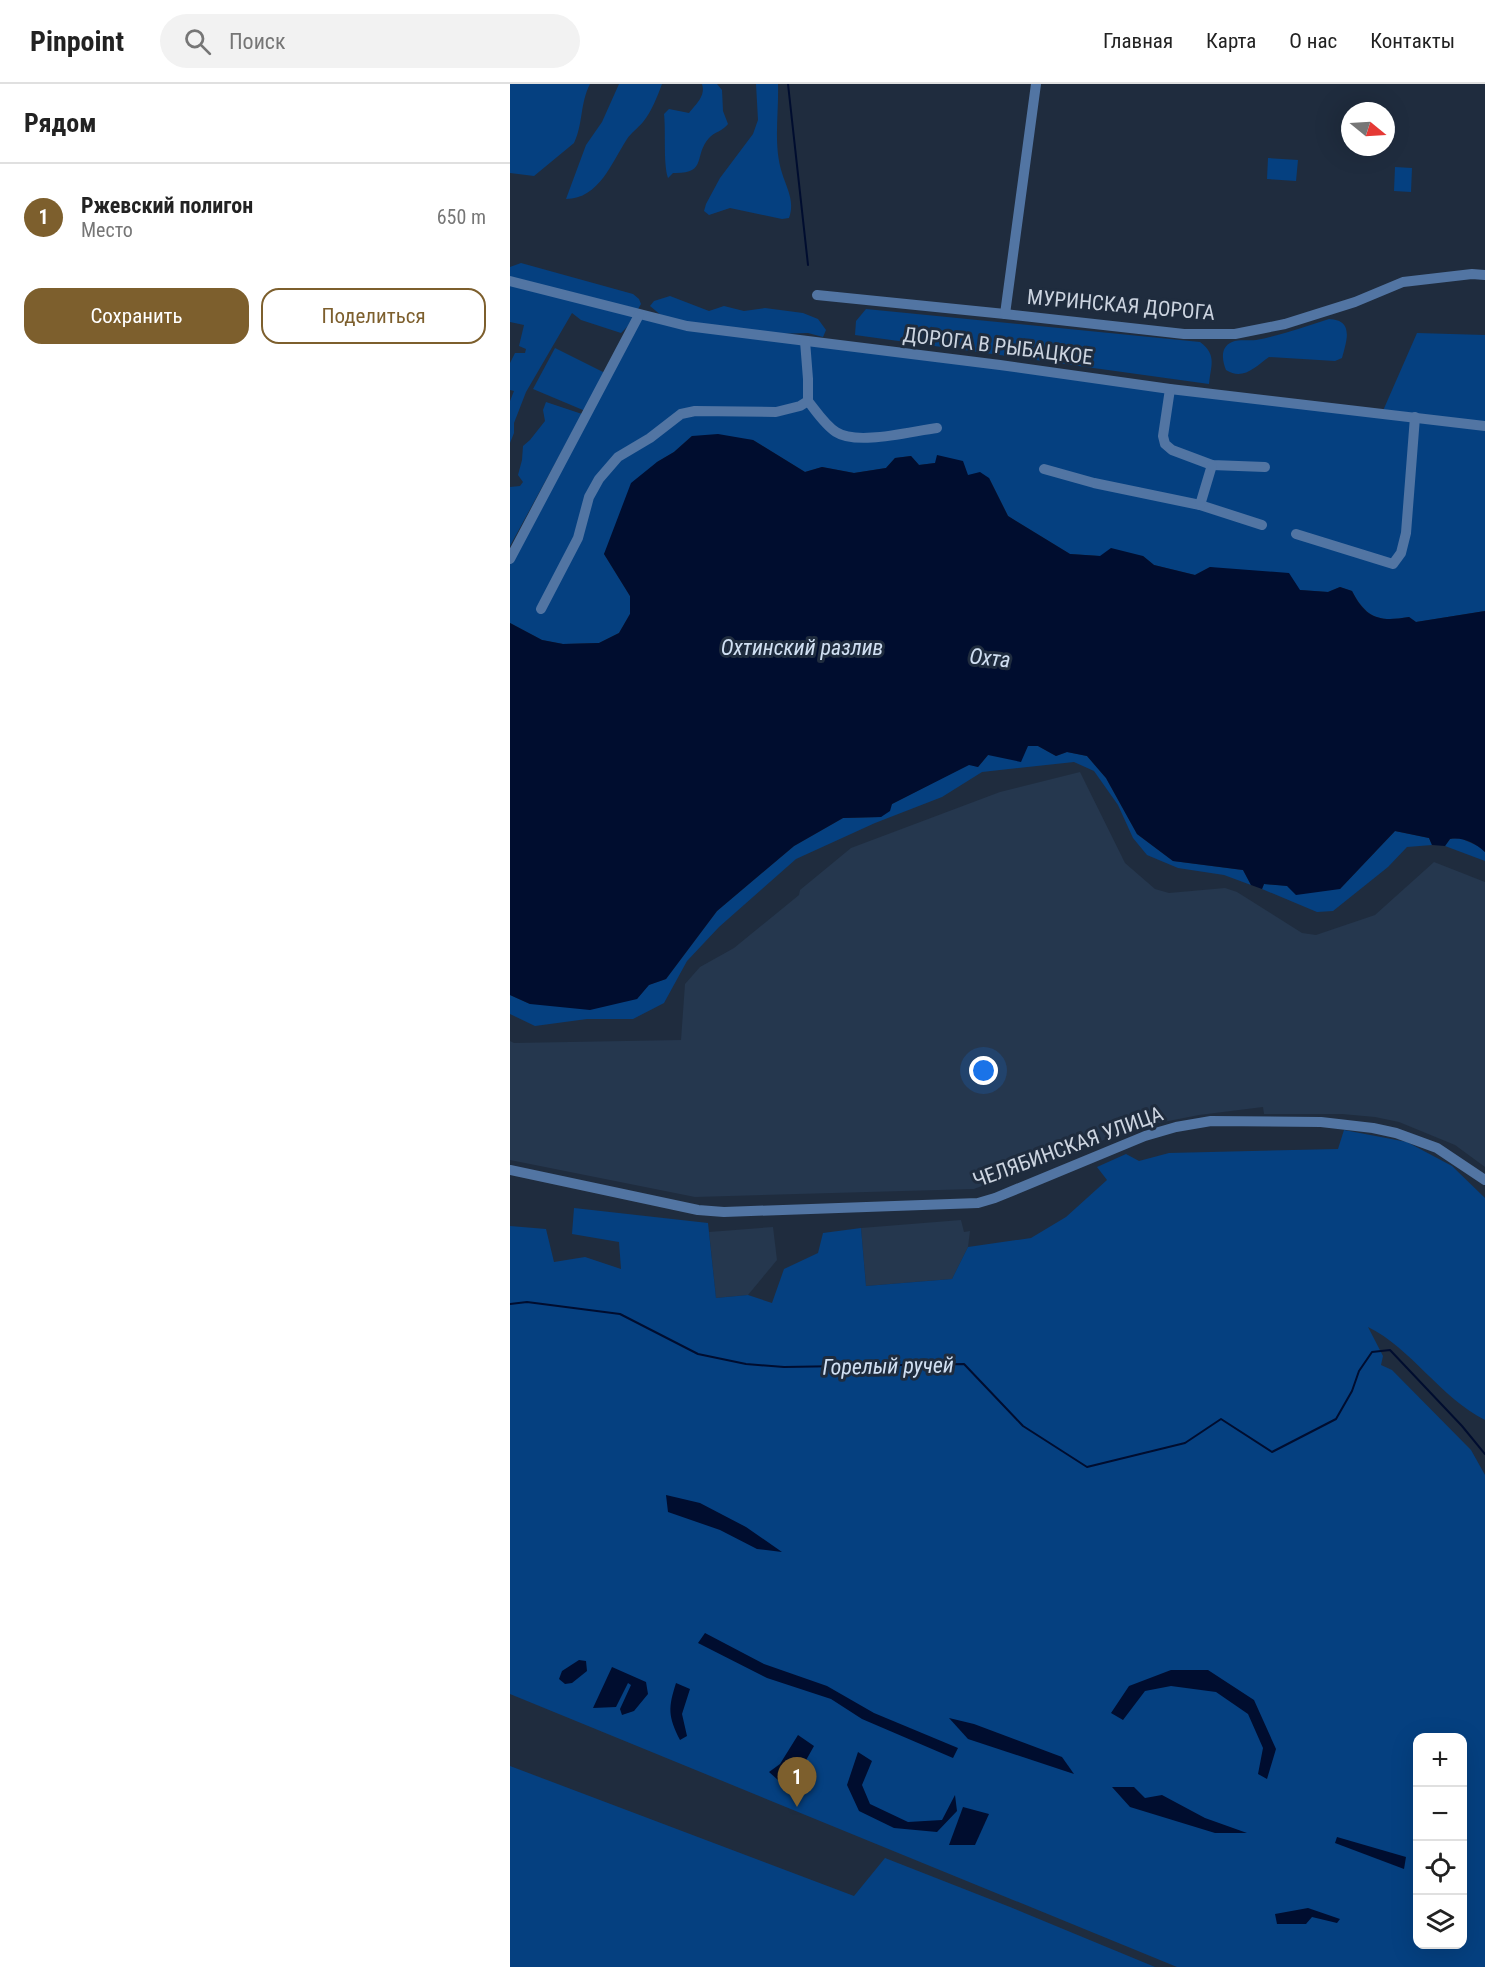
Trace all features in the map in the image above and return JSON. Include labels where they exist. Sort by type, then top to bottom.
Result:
[{"type":"street","points":[[1005,314],[1036,84]]},
{"type":"street","name":"МУРИНСКАЯ ДОРОГА","points":[[817,296],[1184,334],[1235,334],[1305,318],[1355,302],[1403,282],[1472,274],[1485,275]]},
{"type":"street","name":"ДОРОГА В РЫБАЦКОЕ","points":[[510,281],[687,326],[1000,365],[1170,389],[1485,426]]},
{"type":"street","points":[[510,559],[639,315]]},
{"type":"street","points":[[805,341],[808,401],[832,430],[839,435],[884,438],[904,432],[936,428]]},
{"type":"street","points":[[1170,389],[1163,436],[1165,444],[1172,450],[1212,465],[1264,467]]},
{"type":"street","points":[[540,609],[578,538],[589,497],[599,479],[618,457],[650,438],[681,414],[695,411],[776,412],[800,406],[808,401]]},
{"type":"street","points":[[1296,534],[1393,564],[1401,553],[1406,532],[1415,417]]},
{"type":"street","points":[[1200,505],[1212,465]]},
{"type":"street","points":[[1044,469],[1094,483],[1200,505],[1262,525]]},
{"type":"street","name":"ЧЕЛЯБИНСКАЯ УЛИЦА","points":[[510,1170],[698,1210],[978,1203],[1005,1194],[1116,1147],[1176,1127],[1210,1121],[1272,1120],[1342,1124],[1396,1133],[1437,1148],[1485,1180]]},
{"type":"shaded area","points":[[510,84],[590,84],[574,143],[534,176],[510,173]]},
{"type":"shaded area","points":[[619,84],[662,84],[649,113],[627,139],[603,178],[587,193],[566,199],[586,145],[602,122]]},
{"type":"shaded area","points":[[702,84],[717,84],[722,90],[723,111],[728,124],[709,138],[696,167],[684,173],[673,173],[668,178],[664,114],[669,109],[689,113],[703,92]]},
{"type":"shaded area","points":[[756,84],[778,84],[778,151],[779,162],[791,201],[789,218],[782,219],[730,208],[709,215],[704,211],[706,204],[720,178],[753,134],[758,120]]},
{"type":"shaded area","points":[[1268,158],[1298,160],[1296,181],[1267,179]]},
{"type":"shaded area","points":[[1395,167],[1412,168],[1411,192],[1394,191]]},
{"type":"shaded area","points":[[521,263],[633,294],[641,304],[621,333],[581,320],[572,313],[526,392],[514,423],[514,433],[510,443],[510,401],[514,391],[510,390],[510,363],[515,353],[525,353],[526,349],[519,346],[524,325],[510,322],[510,267]]},
{"type":"shaded area","points":[[670,296],[709,311],[724,306],[744,311],[765,308],[803,313],[818,319],[826,330],[823,337],[808,333],[774,334],[687,323],[662,316],[650,306],[654,301]]},
{"type":"shaded area","points":[[866,309],[1200,342],[1209,351],[1212,360],[1209,384],[855,335],[856,321]]},
{"type":"shaded area","points":[[642,318],[1382,413],[1417,333],[1485,335],[1485,611],[1416,622],[1409,617],[1382,618],[1363,608],[1352,591],[1340,587],[1328,592],[1300,590],[1210,567],[1195,575],[1154,565],[1143,556],[1070,554],[1008,516],[989,478],[968,475],[935,463],[919,465],[911,456],[895,458],[886,468],[854,473],[822,467],[805,472],[753,440],[692,436],[674,452],[657,462],[604,554],[630,596],[630,614],[619,633],[599,643],[563,644],[542,640],[510,623],[510,551],[590,413],[533,389],[555,348],[609,375]]},
{"type":"shaded area","points":[[1329,319],[1342,323],[1347,332],[1342,358],[1335,361],[1269,357],[1243,373],[1232,373],[1226,370],[1224,350],[1232,342],[1265,338]]},
{"type":"shaded area","points":[[546,402],[582,414],[510,546],[510,487],[520,486],[523,482],[518,475],[523,446],[545,421],[543,410]]},
{"type":"shaded area","points":[[1038,746],[1056,756],[1067,752],[1087,756],[1106,778],[1137,834],[1173,861],[1243,870],[1251,885],[1224,875],[1178,868],[1147,855],[1133,838],[1118,805],[1094,771],[1074,762],[982,772],[942,797],[875,823],[796,859],[719,927],[687,961],[664,1003],[633,1019],[587,1019],[535,1026],[510,1014],[510,995],[530,1004],[637,999],[648,985],[666,979],[717,911],[794,846],[843,818],[881,817],[892,804],[969,764],[978,767],[988,755]]},
{"type":"shaded area","points":[[1080,772],[1125,863],[1155,889],[1169,893],[1225,888],[1237,892],[1302,933],[1316,935],[1375,915],[1434,862],[1485,882],[1485,1167],[1455,1145],[1399,1122],[1342,1114],[1264,1114],[1263,1107],[1199,1115],[1138,1127],[974,1189],[695,1197],[510,1160],[510,1041],[514,1043],[681,1040],[685,984],[700,967],[734,948],[799,895],[800,890],[851,848],[1000,792]]},
{"type":"shaded area","points":[[1395,831],[1429,838],[1432,845],[1407,847],[1388,867],[1333,911],[1317,912],[1262,889],[1264,884],[1340,889]]},
{"type":"shaded area","points":[[1460,838],[1478,846],[1485,852],[1485,861],[1445,846],[1450,839]]},
{"type":"shaded area","points":[[1344,1130],[1407,1142],[1452,1166],[1485,1198],[1485,1420],[1454,1399],[1398,1347],[1368,1327],[1383,1356],[1381,1365],[1392,1370],[1471,1450],[1485,1475],[1485,1967],[1177,1967],[510,1694],[510,1226],[546,1229],[554,1262],[585,1257],[621,1269],[619,1242],[572,1234],[574,1208],[708,1223],[716,1298],[748,1295],[772,1303],[784,1269],[818,1253],[823,1233],[861,1228],[866,1286],[952,1279],[968,1247],[1031,1238],[1066,1217],[1107,1180],[1097,1167],[1126,1154],[1139,1161],[1169,1153],[1338,1149]]},
{"type":"shaded area","points":[[961,1220],[964,1232],[970,1231],[968,1247],[952,1279],[866,1286],[861,1228]]},
{"type":"shaded area","points":[[773,1227],[777,1260],[748,1295],[716,1298],[709,1232]]},
{"type":"shaded area","points":[[510,1766],[854,1896],[885,1858],[1155,1967],[510,1967]]},
{"type":"water","name":"Охтинский разлив","points":[[718,434],[753,440],[805,472],[822,467],[854,473],[886,468],[895,458],[911,456],[919,465],[935,463],[937,455],[963,461],[968,475],[980,472],[989,478],[1008,516],[1070,554],[1100,556],[1111,548],[1143,556],[1154,565],[1195,575],[1210,567],[1289,573],[1300,590],[1328,592],[1340,587],[1352,591],[1363,608],[1382,618],[1409,617],[1416,622],[1485,611],[1485,852],[1473,843],[1464,840],[1450,839],[1445,846],[1432,845],[1429,838],[1395,831],[1340,889],[1296,895],[1287,886],[1264,884],[1262,889],[1251,885],[1243,870],[1173,861],[1137,834],[1106,778],[1087,756],[1067,752],[1056,756],[1038,746],[1028,746],[1021,762],[988,755],[978,767],[969,765],[892,804],[890,811],[881,817],[843,818],[794,846],[717,911],[666,979],[649,985],[637,999],[590,1010],[530,1004],[510,995],[510,623],[542,640],[563,644],[599,643],[619,633],[630,614],[630,596],[604,554],[631,483],[692,436]]},
{"type":"water","points":[[666,1495],[700,1503],[746,1527],[782,1552],[757,1549],[720,1530],[668,1512]]},
{"type":"water","points":[[705,1633],[764,1664],[827,1686],[874,1713],[958,1748],[953,1758],[862,1719],[831,1699],[767,1678],[698,1643]]},
{"type":"water","points":[[579,1660],[586,1661],[587,1671],[572,1683],[565,1684],[559,1679],[562,1671]]},
{"type":"water","points":[[612,1667],[646,1682],[648,1694],[634,1711],[622,1715],[620,1709],[631,1685],[628,1683],[616,1707],[593,1708]]},
{"type":"water","points":[[1171,1670],[1208,1670],[1254,1700],[1276,1749],[1267,1779],[1258,1774],[1263,1748],[1248,1714],[1216,1692],[1171,1686],[1145,1691],[1123,1720],[1111,1713],[1129,1686]]},
{"type":"water","points":[[676,1683],[690,1689],[682,1714],[687,1736],[680,1740],[670,1712]]},
{"type":"water","points":[[949,1718],[974,1724],[1062,1757],[1074,1774],[968,1739]]},
{"type":"water","points":[[798,1735],[814,1746],[800,1771],[778,1780],[769,1772],[780,1764]]},
{"type":"water","points":[[858,1752],[872,1761],[862,1785],[870,1804],[908,1822],[942,1820],[955,1795],[957,1811],[937,1832],[894,1828],[859,1811],[847,1785]]},
{"type":"water","points":[[1112,1787],[1134,1787],[1145,1798],[1162,1795],[1205,1818],[1247,1833],[1215,1833],[1130,1807]]},
{"type":"water","points":[[963,1807],[989,1814],[975,1845],[949,1845]]},
{"type":"water","points":[[1337,1837],[1406,1857],[1404,1869],[1335,1843]]},
{"type":"water","points":[[1308,1908],[1340,1919],[1337,1923],[1312,1917],[1306,1924],[1277,1924],[1275,1914]]},
{"type":"waterway","points":[[788,84],[808,265]]},
{"type":"waterway","name":"Горелый ручей","points":[[510,1304],[527,1302],[620,1314],[698,1354],[746,1364],[784,1367],[964,1364],[1023,1426],[1087,1467],[1185,1443],[1221,1419],[1272,1452],[1336,1419],[1352,1391],[1359,1371],[1372,1352],[1390,1350],[1462,1426],[1485,1454]]},
{"type":"place","name":"Ржевский полигон","points":[[797,1807]]},
{"type":"water label","name":"Охта","points":[[990,658]]}]
